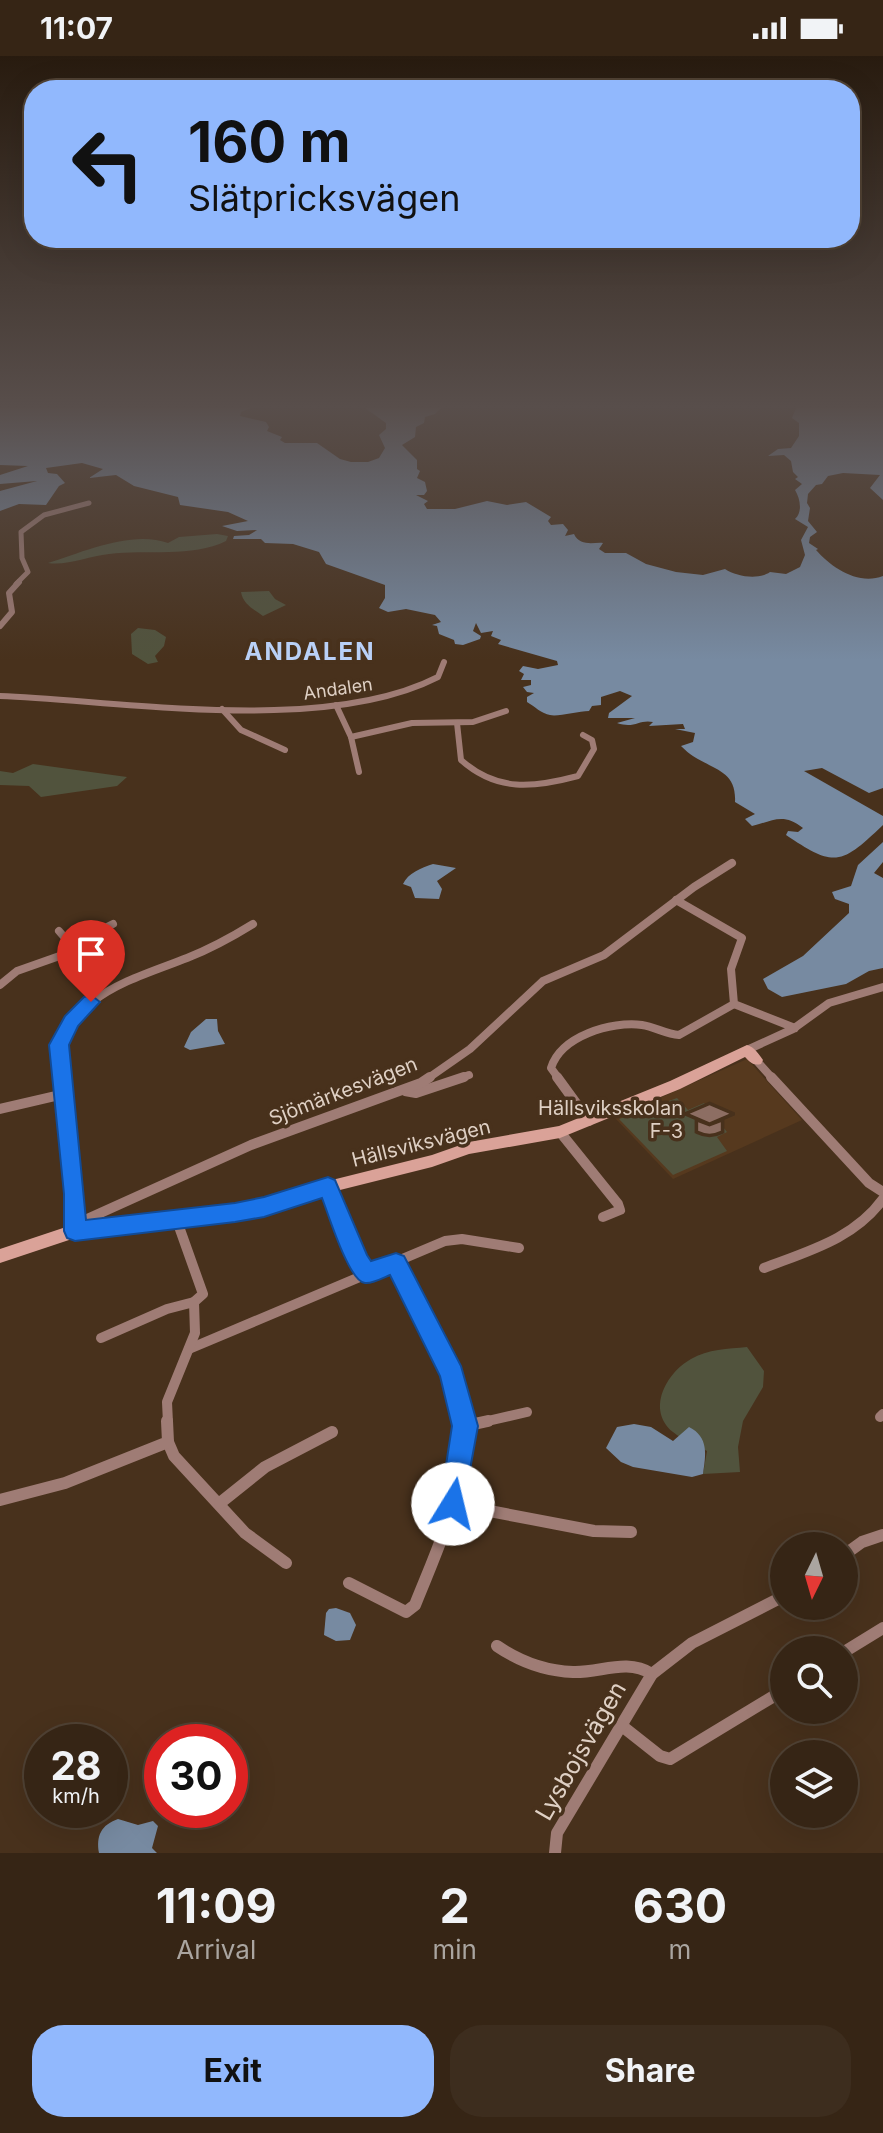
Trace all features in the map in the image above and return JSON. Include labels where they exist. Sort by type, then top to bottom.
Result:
[{"type":"street","points":[[0,626],[12,612],[3,601],[7,591],[28,572],[22,558],[21,532],[42,516],[89,503]]},
{"type":"street","name":"Andalen","points":[[0,696],[222,709],[296,709],[402,694],[438,677],[444,662]]},
{"type":"street","points":[[336,705],[351,737],[359,772]]},
{"type":"street","points":[[222,709],[240,729],[285,750]]},
{"type":"street","points":[[351,737],[412,723],[473,722],[506,711]]},
{"type":"street","points":[[457,723],[461,760],[486,779],[498,783],[551,781],[578,776],[594,749],[592,740],[583,735]]},
{"type":"street","name":"Sjömärkesvägen","points":[[75,1228],[251,1145],[404,1091],[460,1057],[543,981],[604,955],[676,900],[732,863]]},
{"type":"street","points":[[676,900],[742,938],[731,969],[734,1004]]},
{"type":"street","points":[[0,985],[17,971],[68,953],[71,945],[113,924]]},
{"type":"street","points":[[75,1228],[59,1045],[71,1021],[91,1002],[128,981],[209,949],[253,924]]},
{"type":"street","points":[[59,931],[71,945]]},
{"type":"street","name":"Hällsviksvägen","points":[[0,1256],[75,1228],[177,1221],[264,1207],[469,1148],[560,1132],[751,1055],[829,1003],[883,987]]},
{"type":"street","points":[[734,1004],[744,1011],[783,1021],[795,1028]]},
{"type":"street","points":[[589,1121],[551,1068],[565,1044],[584,1035],[636,1025],[679,1035],[734,1004]]},
{"type":"street","points":[[751,1055],[869,1183],[883,1192]]},
{"type":"street","points":[[404,1091],[416,1093],[469,1075]]},
{"type":"street","points":[[0,1109],[64,1094]]},
{"type":"street","points":[[560,1132],[618,1204],[620,1210],[603,1217]]},
{"type":"street","points":[[328,1187],[353,1253],[366,1273]]},
{"type":"street","points":[[764,1268],[866,1220],[883,1199]]},
{"type":"street","points":[[101,1338],[167,1309],[194,1302],[203,1294],[177,1221]]},
{"type":"street","points":[[189,1349],[453,1239],[519,1248]]},
{"type":"street","points":[[349,1583],[406,1612],[415,1605],[453,1504],[465,1426],[452,1374],[396,1263]]},
{"type":"street","points":[[194,1302],[195,1333],[167,1402],[168,1442],[174,1456],[245,1533],[286,1563]]},
{"type":"street","points":[[465,1426],[527,1412]]},
{"type":"street","points":[[220,1503],[265,1467],[332,1432]]},
{"type":"street","points":[[0,1500],[59,1487],[168,1442]]},
{"type":"street","points":[[453,1504],[594,1531],[631,1532]]},
{"type":"street","points":[[858,1545],[883,1535]]},
{"type":"street","name":"Lysbojsvägen","points":[[555,1853],[557,1833],[652,1674],[692,1643],[770,1603]]},
{"type":"street","points":[[858,1643],[883,1628]]},
{"type":"street","name":"Lysbojsvägen","points":[[497,1646],[512,1656],[552,1669],[591,1671],[625,1666],[642,1667],[652,1674]]},
{"type":"street","points":[[622,1726],[660,1756],[670,1759],[770,1698]]},
{"type":"shaded area","name":"Hällsviksskolan F-3","points":[[747,1059],[802,1120],[673,1179],[615,1118]]},
{"type":"green space","points":[[228,536],[226,541],[199,550],[123,553],[48,563],[124,540],[168,543],[179,537]]},
{"type":"green space","points":[[269,591],[286,605],[263,616],[246,603],[241,592]]},
{"type":"green space","points":[[138,628],[155,630],[166,637],[164,646],[155,656],[158,662],[148,664],[132,654],[131,634]]},
{"type":"green space","points":[[33,764],[127,777],[117,786],[41,797],[29,786],[0,785],[0,771],[13,773]]},
{"type":"green space","points":[[677,1098],[688,1110],[704,1103],[727,1132],[717,1137],[727,1151],[673,1175],[619,1119]]},
{"type":"green space","points":[[747,1347],[764,1371],[763,1387],[743,1421],[738,1447],[740,1472],[703,1474],[707,1451],[677,1435],[665,1423],[660,1403],[662,1392],[674,1373],[691,1359],[711,1351]]},
{"type":"water","points":[[0,492],[55,492],[46,505],[19,504],[0,511]]},
{"type":"water","points":[[157,492],[426,492],[416,495],[428,501],[424,504],[427,509],[455,509],[487,501],[507,505],[526,502],[551,517],[548,521],[551,525],[563,524],[568,530],[565,536],[574,534],[583,542],[603,543],[599,549],[605,553],[626,553],[646,564],[676,572],[703,575],[725,569],[754,577],[770,572],[786,574],[800,567],[805,555],[801,540],[808,527],[795,519],[800,505],[796,492],[810,492],[808,521],[817,532],[810,537],[809,543],[846,573],[864,579],[883,576],[883,788],[869,793],[822,768],[804,771],[883,816],[883,825],[857,848],[837,857],[816,853],[786,835],[788,831],[798,832],[803,828],[790,820],[778,819],[752,826],[745,819],[755,814],[735,802],[731,781],[681,746],[693,742],[695,733],[675,729],[685,729],[683,724],[649,726],[653,722],[617,723],[635,718],[608,718],[609,713],[632,696],[620,691],[601,697],[601,705],[592,706],[589,711],[558,715],[544,713],[527,702],[527,697],[534,693],[527,692],[523,687],[531,685],[531,680],[521,680],[524,674],[519,671],[523,666],[538,669],[558,665],[557,661],[498,644],[501,640],[491,636],[493,631],[481,633],[476,623],[473,631],[481,636],[480,639],[463,645],[455,644],[454,640],[439,634],[437,626],[432,625],[441,622],[435,615],[406,609],[388,612],[379,608],[385,598],[385,585],[326,564],[319,552],[293,544],[233,539],[234,536],[249,535],[257,530],[237,531],[222,526],[248,521],[228,512],[180,505],[178,497]]},
{"type":"water","points":[[883,842],[883,862],[874,873],[883,878],[883,968],[869,971],[846,984],[782,997],[768,989],[763,979],[803,956],[849,913],[849,904],[835,899],[832,892],[851,886],[858,865]]},
{"type":"water","points":[[433,864],[456,868],[437,881],[442,889],[439,899],[415,898],[411,887],[403,884],[405,880]]},
{"type":"water","points":[[206,1019],[217,1019],[218,1031],[225,1044],[190,1050],[184,1047],[191,1032]]},
{"type":"water","points":[[634,1424],[651,1427],[673,1441],[689,1427],[695,1431],[705,1447],[703,1474],[692,1477],[633,1467],[621,1462],[606,1448],[617,1427]]},
{"type":"water","points":[[336,1608],[350,1613],[356,1625],[350,1640],[336,1641],[324,1635],[326,1613]]},
{"type":"water","points":[[128,1822],[144,1823],[144,1828],[157,1828],[152,1848],[157,1853],[99,1853],[104,1828],[128,1828]]},
{"type":"place","name":"Hällsviksskolan F-3","points":[[709,1119]]},
{"type":"district","name":"ANDALEN","points":[[310,652]]},
{"type":"route","points":[[91,1002],[71,1021],[59,1045],[76,1214],[75,1231],[235,1213],[328,1187],[358,1262],[366,1273],[396,1263],[452,1374],[465,1426],[453,1504]]}]
